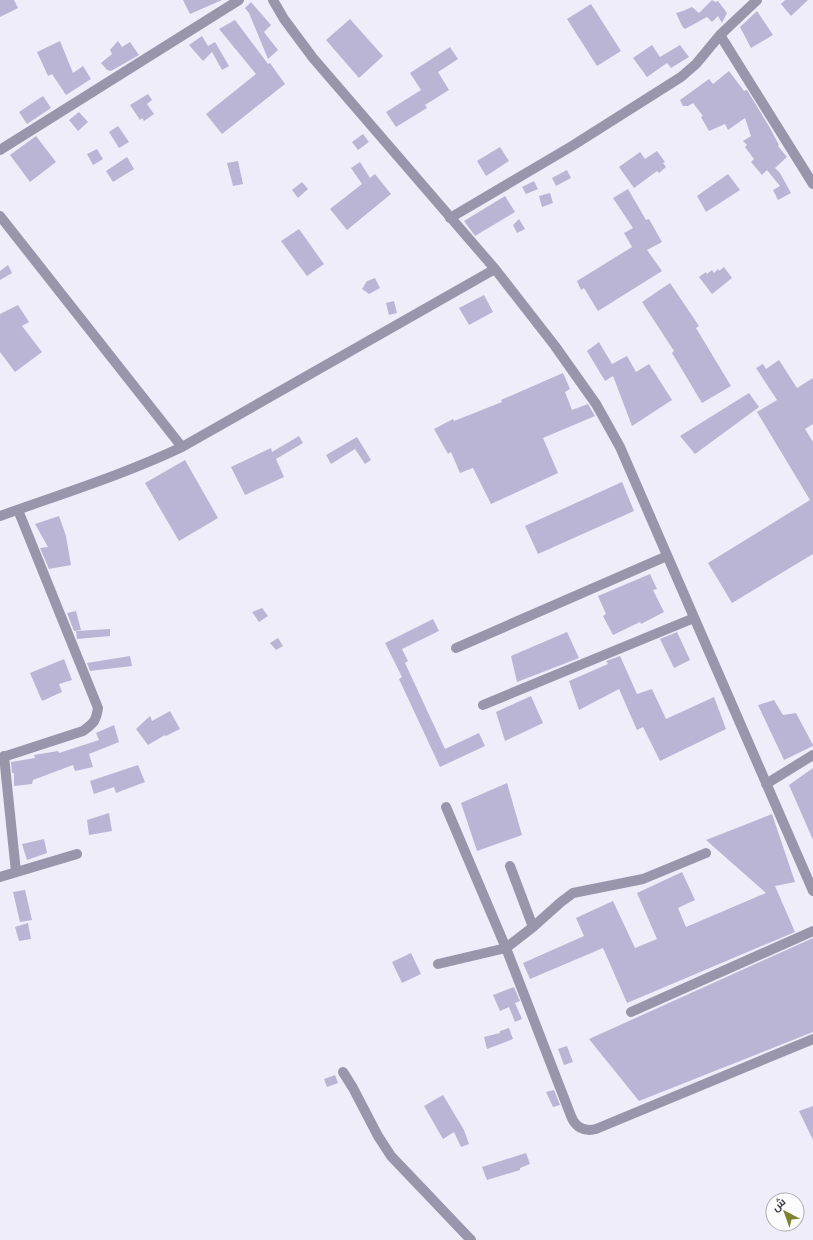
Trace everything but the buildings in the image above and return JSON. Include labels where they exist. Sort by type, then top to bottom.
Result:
[{"type":"street","points":[[0,150],[239,0]]},
{"type":"street","points":[[273,0],[284,19],[313,58],[495,269],[559,352],[596,404],[620,447],[813,891]]},
{"type":"street","points":[[450,218],[572,146],[682,76],[696,64],[720,35],[757,0]]},
{"type":"street","points":[[720,35],[813,184]]},
{"type":"street","points":[[0,216],[182,447]]},
{"type":"street","points":[[0,516],[106,479],[182,447],[495,269]]},
{"type":"street","points":[[16,872],[2,757],[83,731],[94,723],[97,717],[98,708],[18,510]]},
{"type":"street","points":[[456,648],[667,556]]},
{"type":"street","points":[[483,705],[694,618]]},
{"type":"street","points":[[766,784],[813,755]]},
{"type":"street","points":[[446,807],[506,948],[571,1116],[577,1126],[583,1129],[596,1129],[813,1039]]},
{"type":"street","points":[[438,964],[506,948],[573,893],[644,879],[706,853]]},
{"type":"street","points":[[0,877],[77,854]]},
{"type":"street","points":[[510,866],[533,927]]},
{"type":"street","points":[[631,1012],[813,931]]},
{"type":"street","points":[[343,1072],[378,1136],[391,1156],[471,1240]]}]
